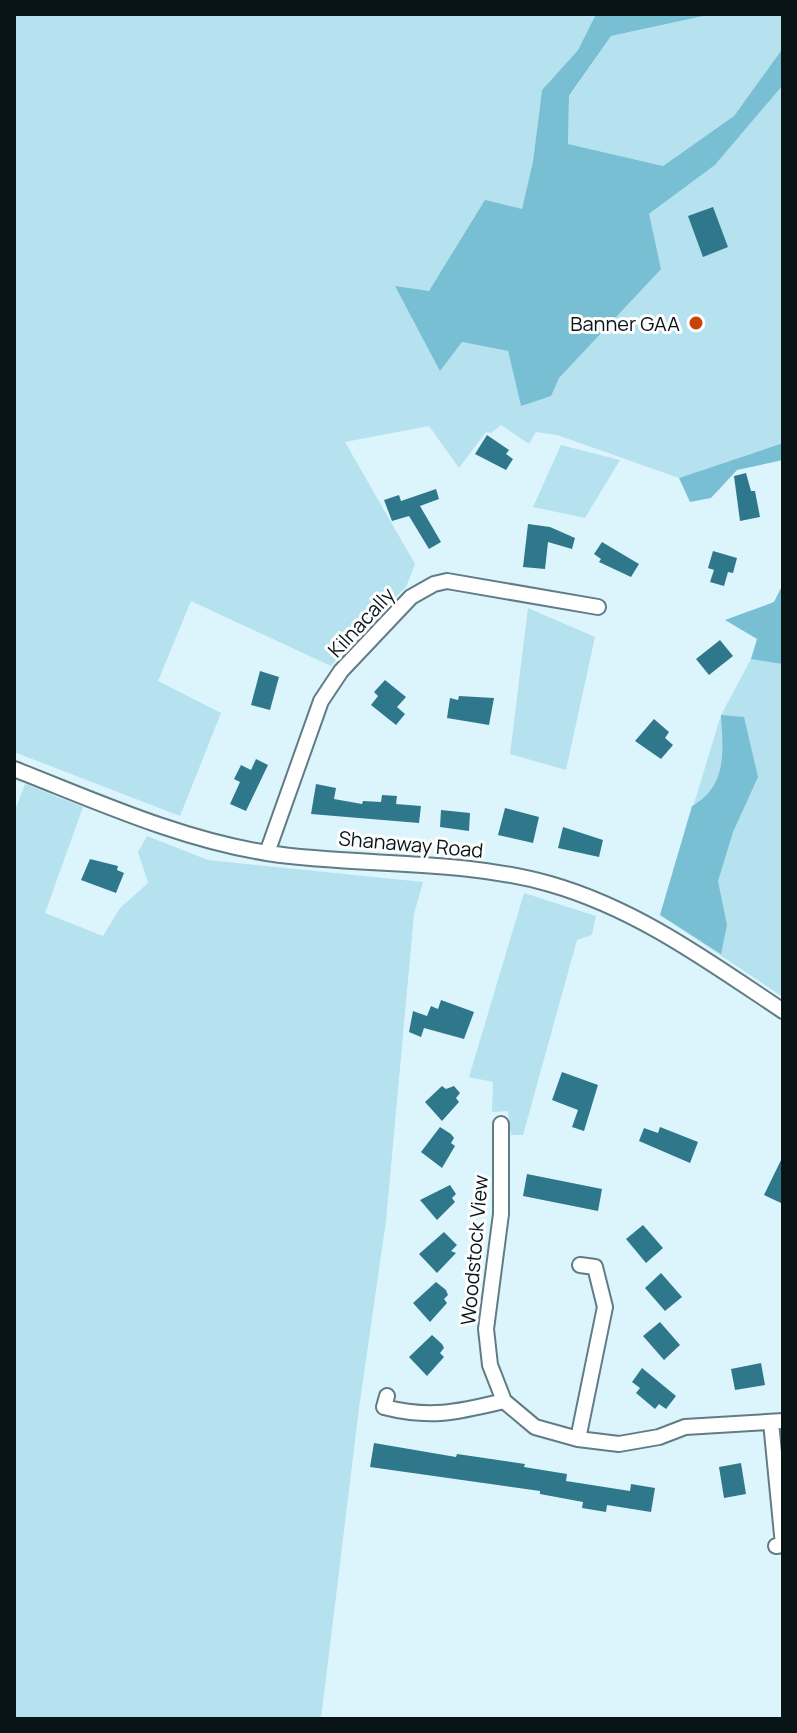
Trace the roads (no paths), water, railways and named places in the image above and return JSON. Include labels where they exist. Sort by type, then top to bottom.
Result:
[{"type":"street","name":"Kilnacally","points":[[267,853],[321,701],[364,643],[411,597],[434,584],[447,581],[598,607]]},
{"type":"street","name":"Shanaway Road","points":[[14,769],[182,834],[267,853],[492,871],[549,884],[602,902],[661,930],[783,1011]]},
{"type":"street","name":"Woodstock View","points":[[501,1124],[501,1214],[486,1329],[490,1365],[504,1401],[535,1427],[578,1439],[619,1444],[659,1437],[685,1427],[777,1421],[783,1545],[776,1546]]},
{"type":"street","name":"Woodstock View","points":[[501,1149],[519,1148]]},
{"type":"street","points":[[578,1439],[605,1307],[595,1267],[580,1265]]},
{"type":"street","points":[[387,1396],[384,1407],[416,1415],[449,1414],[504,1401]]},
{"type":"place","name":"Banner GAA","points":[[696,323]]}]
